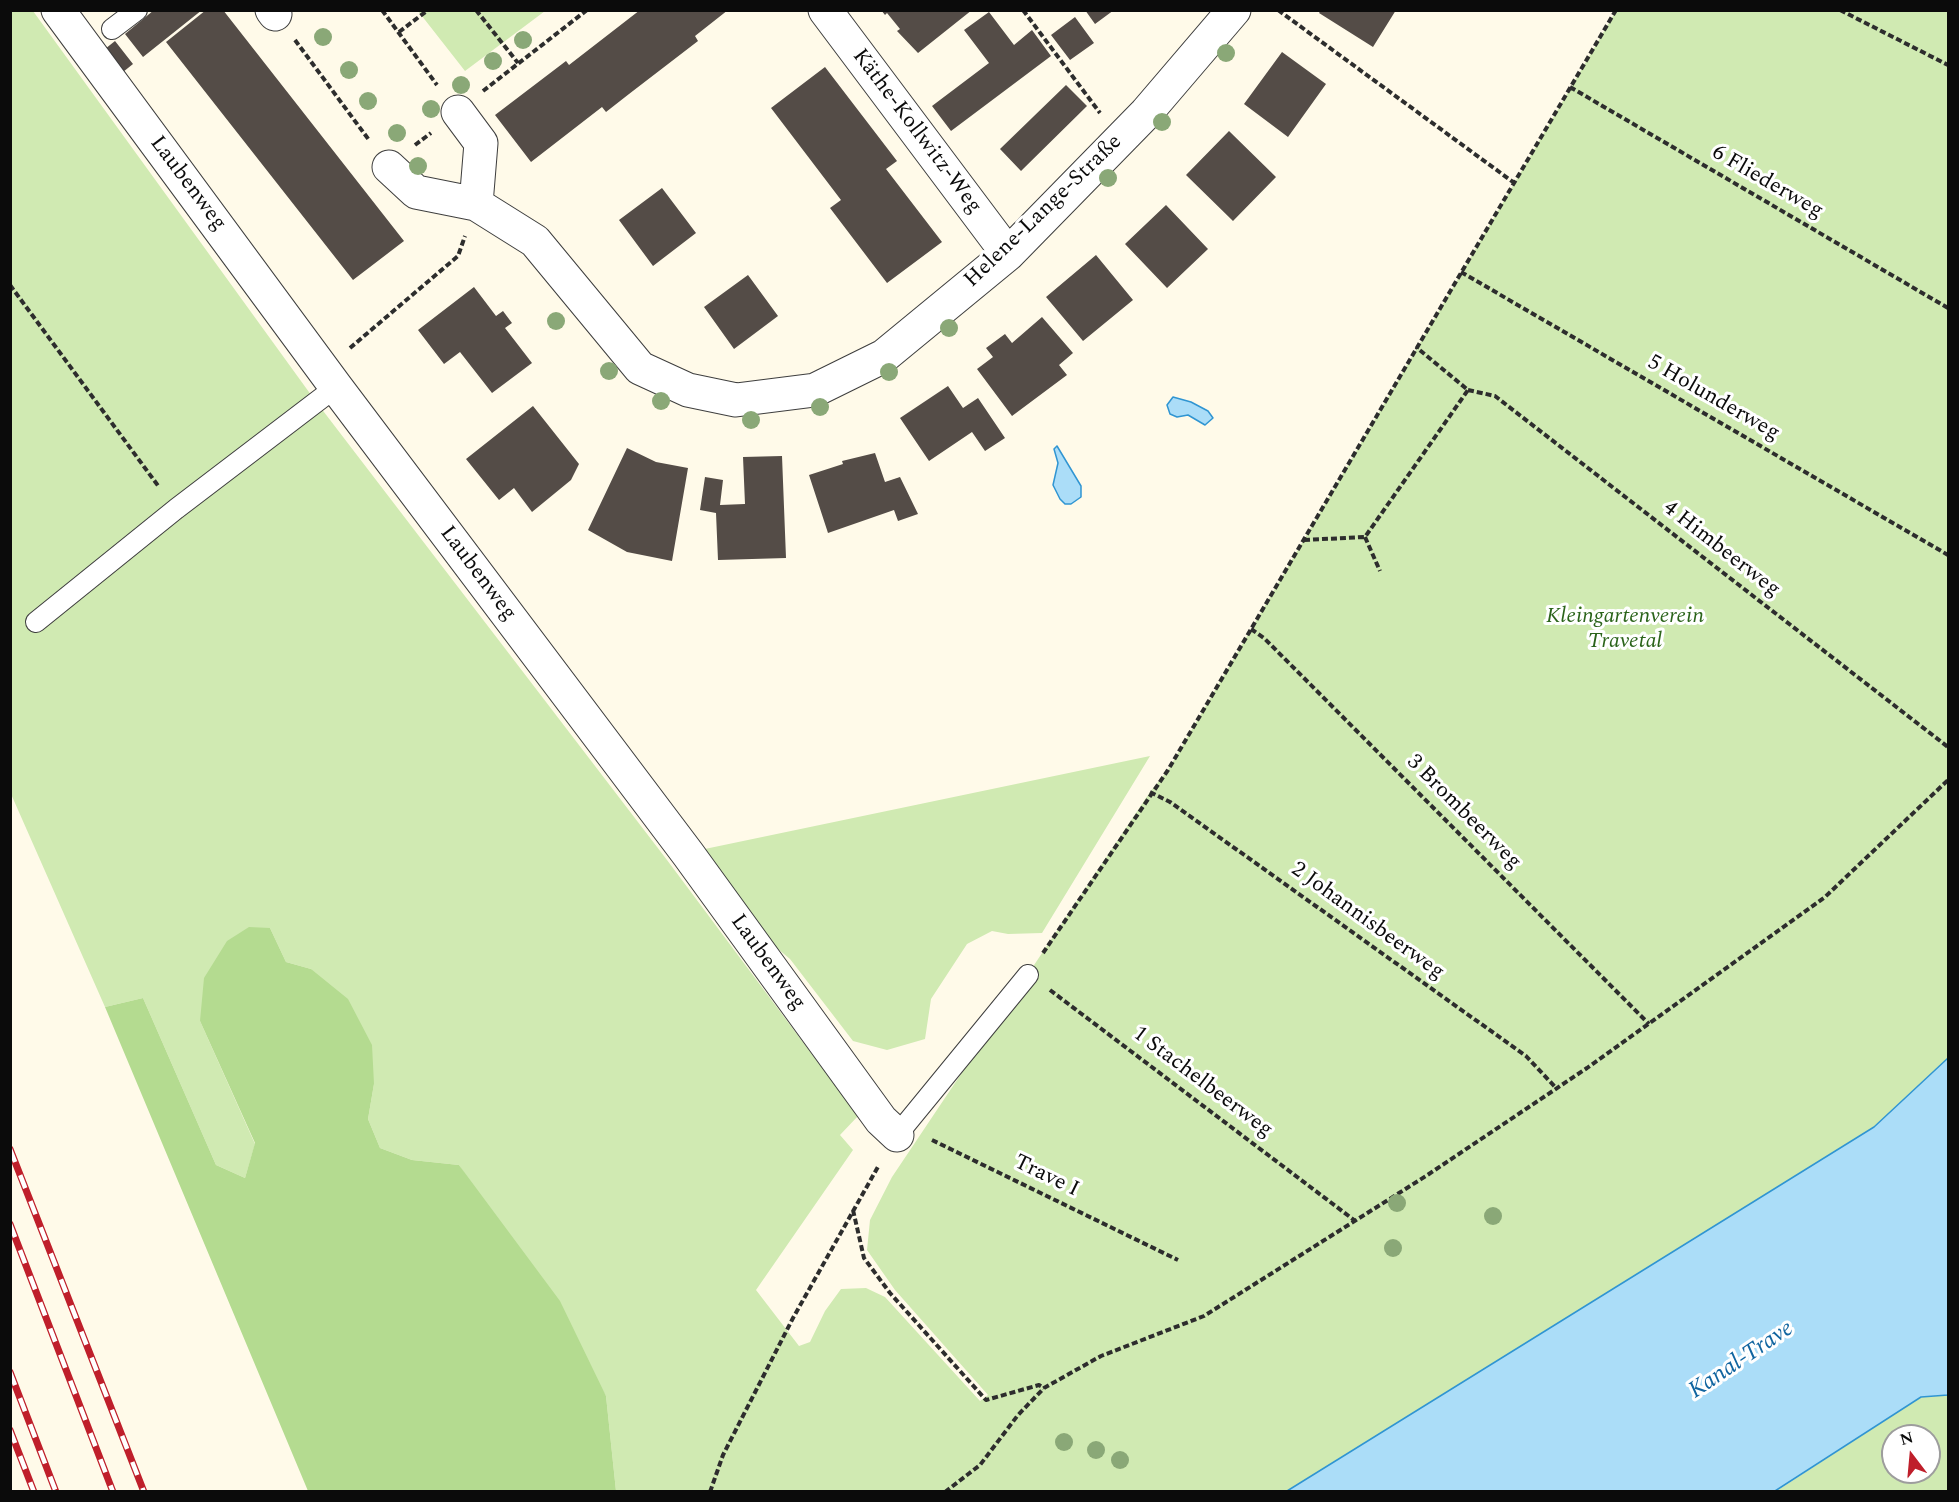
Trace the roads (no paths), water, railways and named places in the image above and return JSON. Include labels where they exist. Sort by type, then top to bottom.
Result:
[{"type":"street","name":"Laubenweg","points":[[58,10],[330,378],[681,845],[881,1120],[897,1135]]},
{"type":"street","name":"Käthe-Kollwitz-Weg","points":[[825,10],[1008,254]]},
{"type":"street","name":"Helene-Lange-Straße","points":[[388,167],[416,192],[476,204],[535,241],[640,368],[688,390],[736,399],[815,390],[884,356],[1008,254],[1120,138],[1234,10]]},
{"type":"street","points":[[458,112],[481,143],[476,204]]},
{"type":"lane","points":[[112,29],[136,10]]},
{"type":"lane","points":[[36,622],[176,509],[330,378]]},
{"type":"lane","points":[[897,1135],[1028,975]]},
{"type":"water","points":[[1173,397],[1191,402],[1208,411],[1213,418],[1205,425],[1188,415],[1177,417],[1170,414],[1167,405]]},
{"type":"water","points":[[1057,446],[1081,486],[1081,497],[1071,504],[1065,504],[1060,499],[1053,485],[1058,463],[1054,449]]},
{"type":"water","name":"Kanal-Trave","points":[[1948,1058],[1948,1395],[1921,1397],[1775,1491],[1287,1491],[1874,1127]]},
{"type":"railway","points":[[10,1149],[144,1492]]},
{"type":"railway","points":[[10,1224],[113,1492]]},
{"type":"railway","points":[[10,1372],[56,1492]]},
{"type":"railway","points":[[10,1430],[34,1492]]},
{"type":"park label","name":"Kleingartenverein Travetal","points":[[1625,630]]}]
